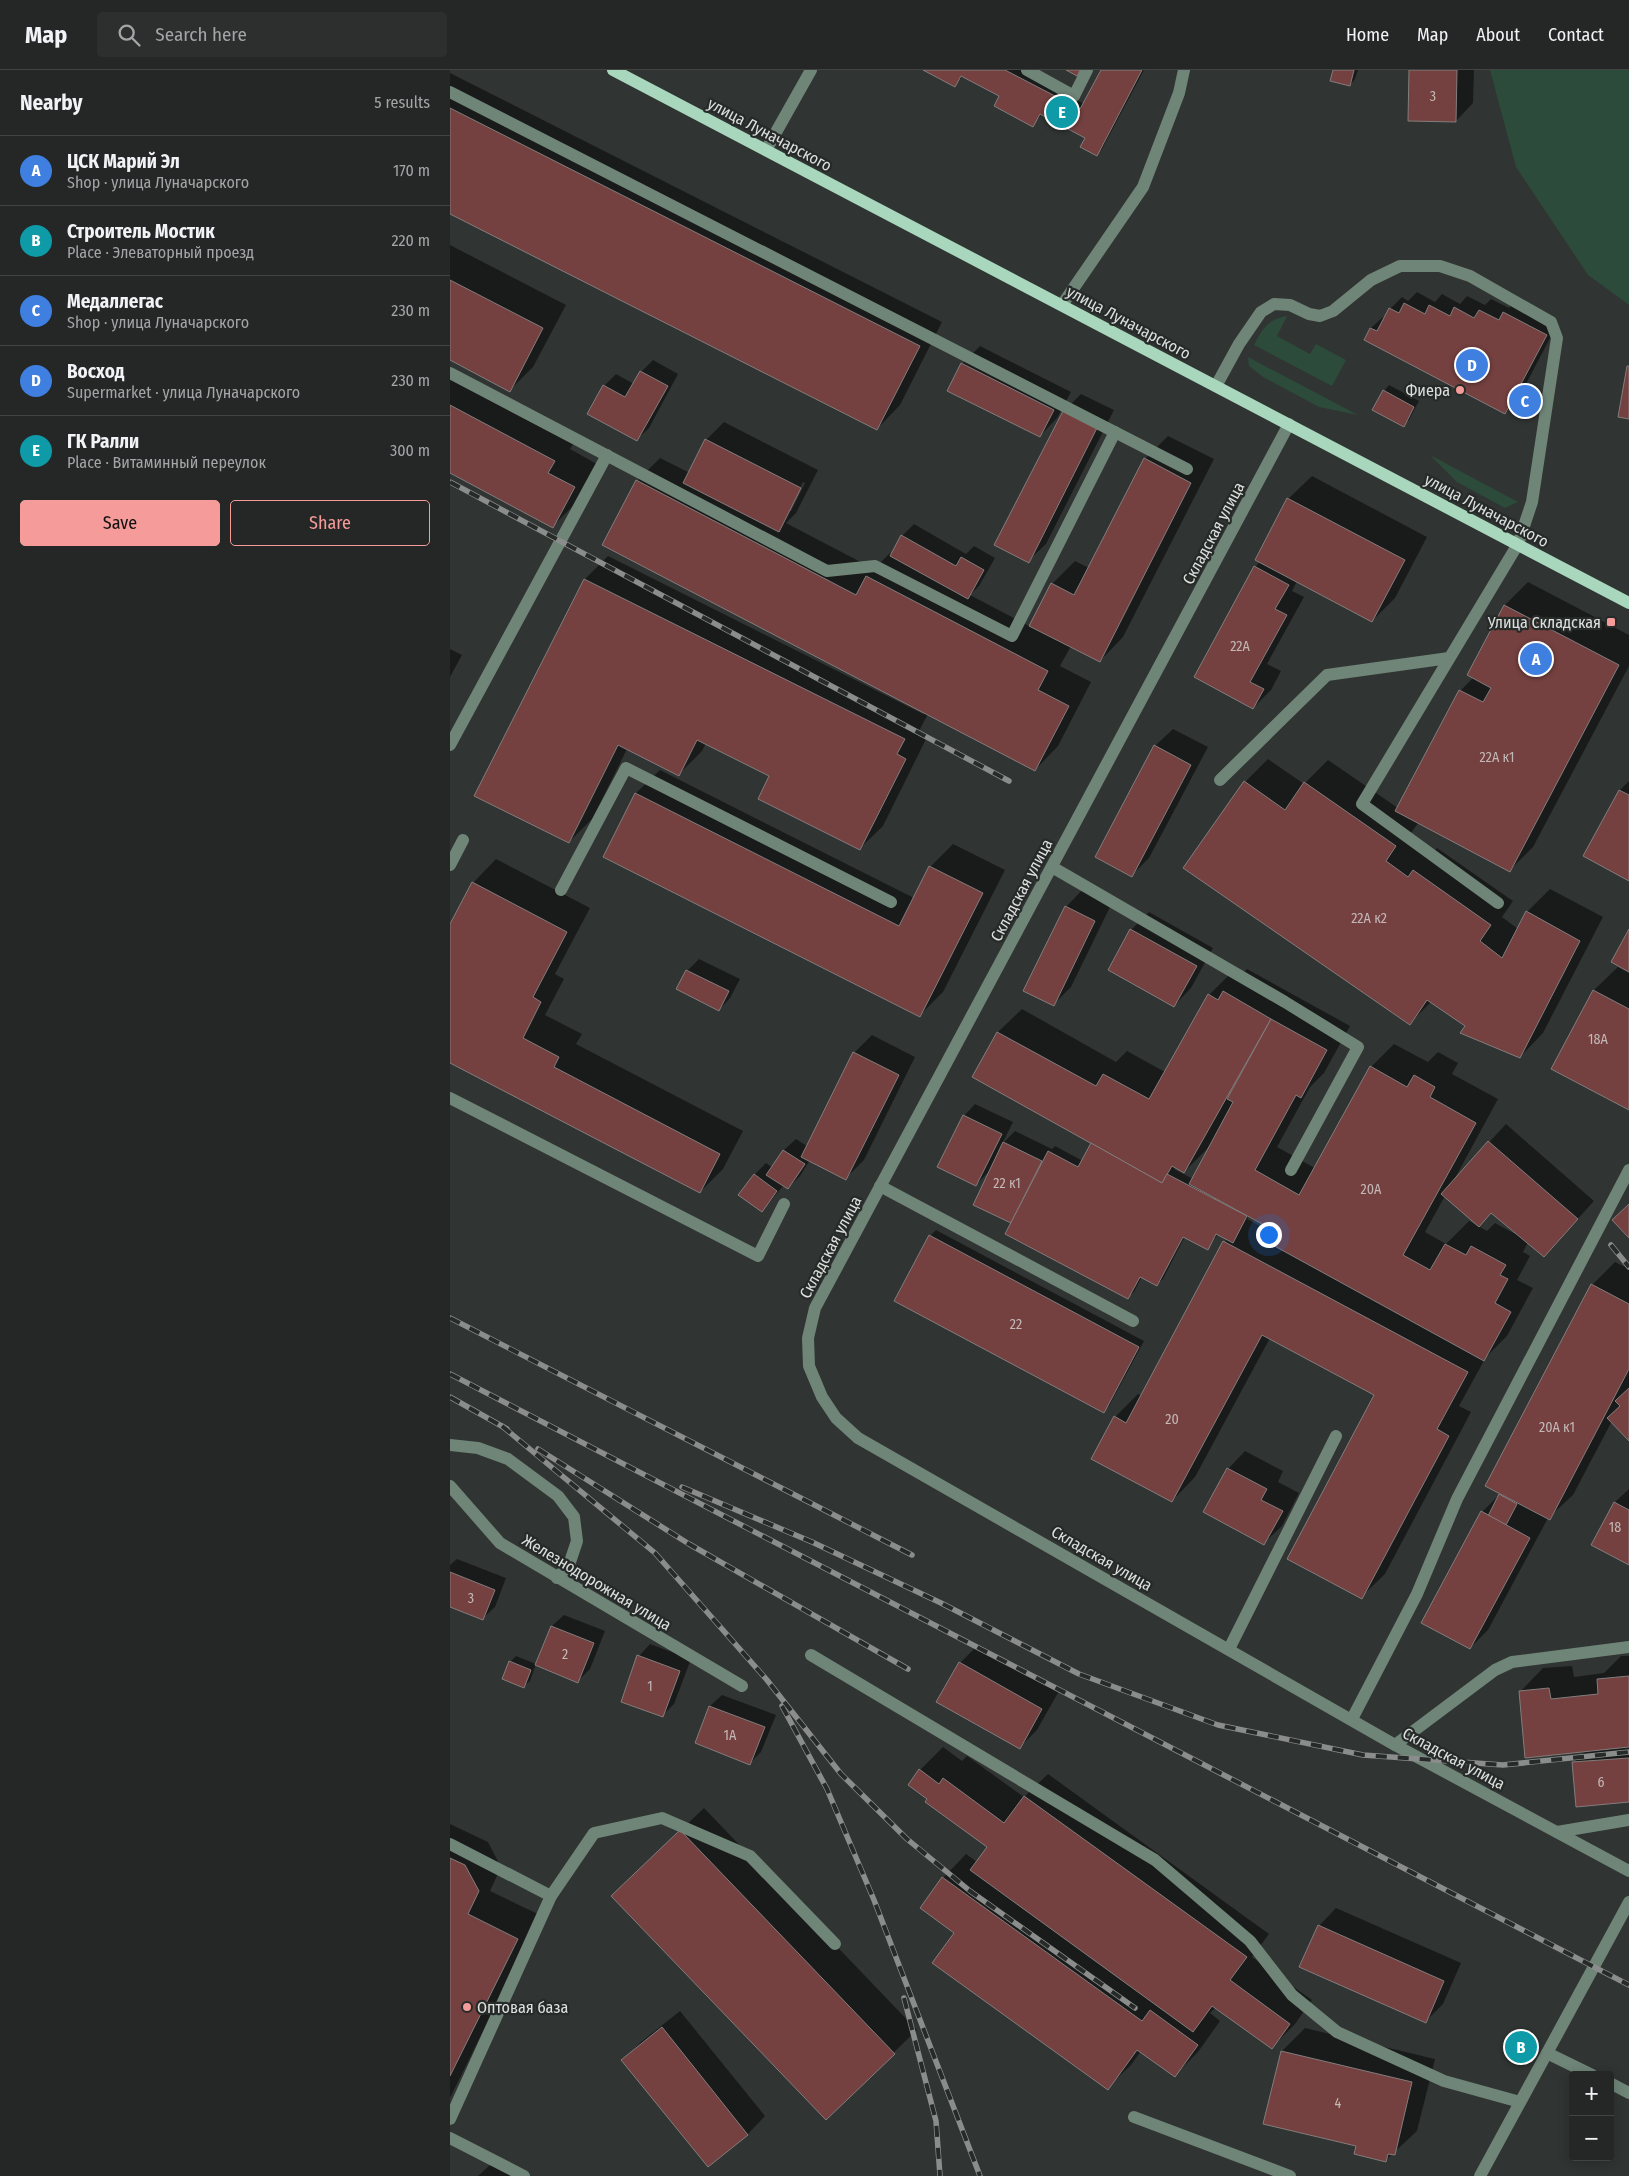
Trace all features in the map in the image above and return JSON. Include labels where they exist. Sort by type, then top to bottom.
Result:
[{"type":"main road","name":"улица Луначарского","points":[[613,70],[1629,603]]},
{"type":"street","points":[[766,150],[810,70]]},
{"type":"street","points":[[1027,70],[1074,96],[1087,70]]},
{"type":"street","points":[[1062,305],[1143,187],[1180,93],[1184,70]]},
{"type":"street","points":[[450,92],[1187,469]]},
{"type":"street","points":[[1216,386],[1239,344],[1261,312],[1274,304],[1290,305],[1309,314],[1320,316],[1333,311],[1371,280],[1400,266],[1440,266],[1470,276],[1551,322],[1557,338],[1532,502],[1518,544],[1362,804],[1498,903]]},
{"type":"street","points":[[450,373],[827,570],[876,566],[1012,636],[1115,432]]},
{"type":"street","name":"Складская улица","points":[[1289,424],[815,1308],[808,1338],[809,1366],[822,1397],[836,1418],[858,1438],[1395,1745],[1629,1871]]},
{"type":"street","points":[[450,745],[607,456]]},
{"type":"street","points":[[1220,780],[1327,675],[1450,658]]},
{"type":"street","points":[[561,890],[626,768],[890,902]]},
{"type":"street","points":[[450,865],[463,840]]},
{"type":"street","points":[[1052,866],[1277,997],[1358,1047],[1290,1170]]},
{"type":"street","points":[[450,1098],[758,1256],[784,1204]]},
{"type":"street","points":[[1352,1720],[1417,1594],[1456,1499],[1629,1170]]},
{"type":"street","points":[[880,1186],[1133,1321]]},
{"type":"street","points":[[1229,1649],[1336,1436]]},
{"type":"street","points":[[450,1445],[478,1448],[508,1459],[558,1496],[574,1517],[577,1541],[569,1565],[557,1578]]},
{"type":"street","name":"Железнодорожная улица","points":[[450,1486],[500,1543],[742,1686]]},
{"type":"street","points":[[1395,1745],[1495,1670],[1512,1662],[1629,1648]]},
{"type":"street","points":[[811,1655],[1155,1860],[1250,1942],[1292,1995],[1337,2032],[1444,2081],[1520,2102]]},
{"type":"street","points":[[450,2119],[551,1896],[594,1833],[662,1818],[750,1856],[835,1944]]},
{"type":"street","points":[[1556,1832],[1629,1820]]},
{"type":"street","points":[[450,1844],[551,1896]]},
{"type":"street","points":[[1481,2176],[1629,1902]]},
{"type":"street","points":[[1547,2053],[1584,2071]]},
{"type":"street","points":[[1614,2086],[1629,2093]]},
{"type":"street","points":[[1134,2117],[1290,2176]]},
{"type":"street","points":[[450,2138],[524,2176]]},
{"type":"green space","points":[[1490,70],[1629,70],[1629,305],[1588,275],[1516,167]]},
{"type":"green space","points":[[1287,316],[1277,336],[1310,354],[1316,344],[1346,360],[1332,386],[1254,345],[1270,322]]},
{"type":"green space","points":[[1248,357],[1358,415],[1319,407],[1263,377],[1249,366]]},
{"type":"green space","points":[[1430,455],[1518,502],[1505,508],[1457,482]]},
{"type":"building","points":[[923,70],[1005,70],[1080,109],[1101,70],[1142,70],[1097,156],[1080,147],[1085,138],[1040,114],[1033,127],[994,106],[999,96],[961,76],[955,87]]},
{"type":"building","points":[[1066,70],[1080,70],[1077,76]]},
{"type":"building","points":[[1333,70],[1354,70],[1350,86],[1330,81]]},
{"type":"building","points":[[1409,70],[1457,70],[1456,122],[1408,121]]},
{"type":"building","points":[[450,108],[920,346],[877,430],[450,214]]},
{"type":"building","points":[[450,280],[543,328],[510,392],[450,360]]},
{"type":"building","points":[[1404,303],[1425,314],[1429,305],[1450,316],[1454,307],[1474,318],[1479,310],[1499,320],[1503,312],[1547,335],[1505,414],[1364,340],[1370,328],[1377,331],[1389,308],[1399,313]]},
{"type":"building","points":[[961,363],[1054,410],[1040,437],[947,391]]},
{"type":"building","points":[[1627,366],[1629,366],[1629,419],[1618,417]]},
{"type":"building","points":[[640,371],[668,386],[637,441],[587,414],[603,385],[625,397]]},
{"type":"building","points":[[1383,390],[1414,407],[1404,427],[1372,410]]},
{"type":"building","points":[[450,405],[555,461],[548,473],[575,487],[553,528],[450,473]]},
{"type":"building","points":[[1063,411],[1097,428],[1029,563],[994,545]]},
{"type":"building","points":[[705,439],[801,488],[779,532],[683,483]]},
{"type":"building","points":[[1144,458],[1191,483],[1100,662],[1029,626],[1051,583],[1074,595]]},
{"type":"building","points":[[636,480],[856,595],[866,576],[1048,671],[1038,690],[1069,706],[1035,771],[602,545]]},
{"type":"building","points":[[1287,498],[1405,560],[1372,622],[1255,560]]},
{"type":"building","points":[[901,535],[956,566],[961,557],[984,570],[968,599],[890,556]]},
{"type":"building","points":[[1254,566],[1289,585],[1275,609],[1287,615],[1250,682],[1264,689],[1253,709],[1194,677]]},
{"type":"building","points":[[584,579],[905,739],[897,754],[906,759],[860,850],[758,799],[769,776],[697,740],[679,776],[618,745],[569,843],[474,796]]},
{"type":"building","points":[[1504,605],[1619,665],[1510,872],[1395,811],[1459,690],[1483,702],[1491,688],[1467,675]]},
{"type":"building","points":[[1154,745],[1191,765],[1132,877],[1095,857]]},
{"type":"building","points":[[1244,781],[1285,810],[1304,782],[1396,846],[1386,861],[1408,877],[1413,870],[1491,925],[1480,941],[1502,958],[1526,911],[1580,941],[1520,1058],[1460,1033],[1465,1026],[1427,1000],[1410,1025],[1183,868]]},
{"type":"building","points":[[1619,790],[1629,795],[1629,881],[1583,856]]},
{"type":"building","points":[[635,793],[899,926],[929,866],[983,893],[920,1017],[603,857]]},
{"type":"building","points":[[472,882],[567,932],[533,997],[541,1002],[523,1038],[559,1057],[554,1067],[720,1154],[700,1193],[450,1063],[450,924]]},
{"type":"building","points":[[1065,906],[1095,921],[1054,1006],[1023,991]]},
{"type":"building","points":[[1130,929],[1197,966],[1174,1007],[1108,970]]},
{"type":"building","points":[[1629,929],[1629,972],[1611,962]]},
{"type":"building","points":[[686,970],[729,991],[719,1011],[676,989]]},
{"type":"building","points":[[1593,990],[1629,1009],[1629,1110],[1551,1069]]},
{"type":"building","points":[[1223,991],[1271,1019],[1184,1173],[1172,1166],[1162,1183],[972,1077],[997,1032],[1096,1086],[1103,1074],[1149,1099],[1208,994],[1218,1000]]},
{"type":"building","points":[[1271,1019],[1327,1050],[1301,1098],[1296,1095],[1255,1170],[1299,1195],[1370,1066],[1407,1087],[1414,1075],[1435,1087],[1430,1097],[1476,1123],[1403,1255],[1430,1270],[1445,1244],[1466,1255],[1471,1246],[1506,1265],[1500,1275],[1508,1279],[1495,1303],[1511,1312],[1484,1361],[1269,1243],[1275,1231],[1189,1184],[1233,1102],[1227,1099]]},
{"type":"building","points":[[853,1052],[899,1075],[846,1180],[801,1157]]},
{"type":"building","points":[[963,1115],[1002,1134],[976,1186],[937,1167]]},
{"type":"building","points":[[1488,1141],[1578,1219],[1544,1257],[1491,1213],[1479,1227],[1441,1194]]},
{"type":"building","points":[[1003,1142],[1042,1161],[1011,1223],[973,1205]]},
{"type":"building","points":[[1091,1143],[1162,1183],[1167,1174],[1247,1216],[1233,1243],[1216,1234],[1208,1250],[1183,1237],[1157,1286],[1140,1277],[1128,1299],[1005,1234],[1048,1151],[1078,1167]]},
{"type":"building","points":[[783,1150],[805,1164],[788,1189],[766,1175]]},
{"type":"building","points":[[754,1174],[777,1191],[762,1212],[738,1195]]},
{"type":"building","points":[[1629,1204],[1629,1238],[1612,1220]]},
{"type":"building","points":[[929,1235],[1139,1347],[1104,1413],[894,1301]]},
{"type":"building","points":[[1223,1241],[1468,1372],[1437,1429],[1449,1436],[1362,1599],[1287,1559],[1374,1395],[1262,1335],[1172,1502],[1091,1459],[1114,1416],[1126,1423]]},
{"type":"building","points":[[1591,1284],[1629,1304],[1629,1369],[1550,1520],[1485,1486]]},
{"type":"building","points":[[1629,1388],[1629,1441],[1607,1418],[1620,1406],[1615,1401]]},
{"type":"building","points":[[1227,1468],[1267,1489],[1261,1500],[1283,1511],[1264,1545],[1203,1512]]},
{"type":"building","points":[[1499,1494],[1517,1504],[1506,1525],[1488,1516]]},
{"type":"building","points":[[1614,1502],[1629,1510],[1629,1565],[1591,1545]]},
{"type":"building","points":[[1481,1511],[1530,1538],[1470,1649],[1421,1623]]},
{"type":"building","points":[[450,1572],[495,1590],[483,1620],[450,1607]]},
{"type":"building","points":[[551,1626],[594,1643],[578,1683],[535,1665]]},
{"type":"building","points":[[637,1655],[680,1671],[663,1717],[621,1702]]},
{"type":"building","points":[[509,1661],[531,1670],[524,1688],[502,1679]]},
{"type":"building","points":[[959,1662],[1042,1709],[1020,1749],[936,1702]]},
{"type":"building","points":[[1629,1676],[1629,1747],[1525,1758],[1519,1691],[1549,1688],[1551,1699],[1598,1694],[1597,1679]]},
{"type":"building","points":[[709,1706],[765,1727],[750,1765],[695,1743]]},
{"type":"building","points":[[1629,1758],[1629,1802],[1576,1807],[1572,1762]]},
{"type":"building","points":[[919,1769],[939,1784],[943,1778],[1004,1823],[1024,1796],[1247,1957],[1230,1980],[1290,2024],[1272,2049],[1212,2006],[1193,2032],[970,1870],[987,1847],[925,1802],[927,1799],[908,1785]]},
{"type":"building","points":[[680,1830],[895,2054],[826,2120],[611,1896]]},
{"type":"building","name":"Оптовая база","points":[[450,1858],[465,1865],[479,1891],[468,1914],[518,1939],[450,2076]]},
{"type":"building","points":[[942,1877],[1142,2021],[1150,2010],[1198,2045],[1175,2077],[1137,2050],[1108,2090],[932,1963],[954,1933],[920,1908]]},
{"type":"building","points":[[1318,1925],[1444,1981],[1426,2023],[1299,1967]]},
{"type":"building","points":[[662,2027],[748,2135],[708,2167],[621,2060]]},
{"type":"building","points":[[1281,2051],[1412,2082],[1395,2155],[1388,2154],[1386,2162],[1354,2154],[1356,2146],[1263,2124]]},
{"type":"railway","points":[[450,482],[1009,781]]},
{"type":"railway","points":[[1611,1245],[1629,1267]]},
{"type":"railway","points":[[450,1318],[912,1555]]},
{"type":"railway","points":[[450,1374],[1629,1985]]},
{"type":"railway","points":[[450,1397],[507,1429]]},
{"type":"railway","points":[[502,1426],[655,1553],[767,1680],[841,1774],[907,1839],[970,1891],[1135,2008]]},
{"type":"railway","points":[[538,1449],[689,1544],[908,1669]]},
{"type":"railway","points":[[682,1487],[812,1542],[941,1603],[1079,1674],[1218,1725],[1363,1755],[1503,1765],[1629,1752]]},
{"type":"railway","points":[[782,1706],[827,1789],[874,1900],[980,2176]]},
{"type":"railway","points":[[904,1998],[936,2121],[940,2176]]},
{"type":"place","name":"ГК Ралли","points":[[1062,112]]},
{"type":"place","name":"Восход","points":[[1472,365]]},
{"type":"place","name":"Фиера","points":[[1460,390]]},
{"type":"place","name":"Медаллегас","points":[[1525,401]]},
{"type":"place","name":"Улица Складская","points":[[1611,622]]},
{"type":"place","name":"ЦСК Марий Эл","points":[[1536,659]]},
{"type":"place","name":"Оптовая база","points":[[467,2007]]},
{"type":"place","name":"Строитель Мостик","points":[[1521,2047]]}]
